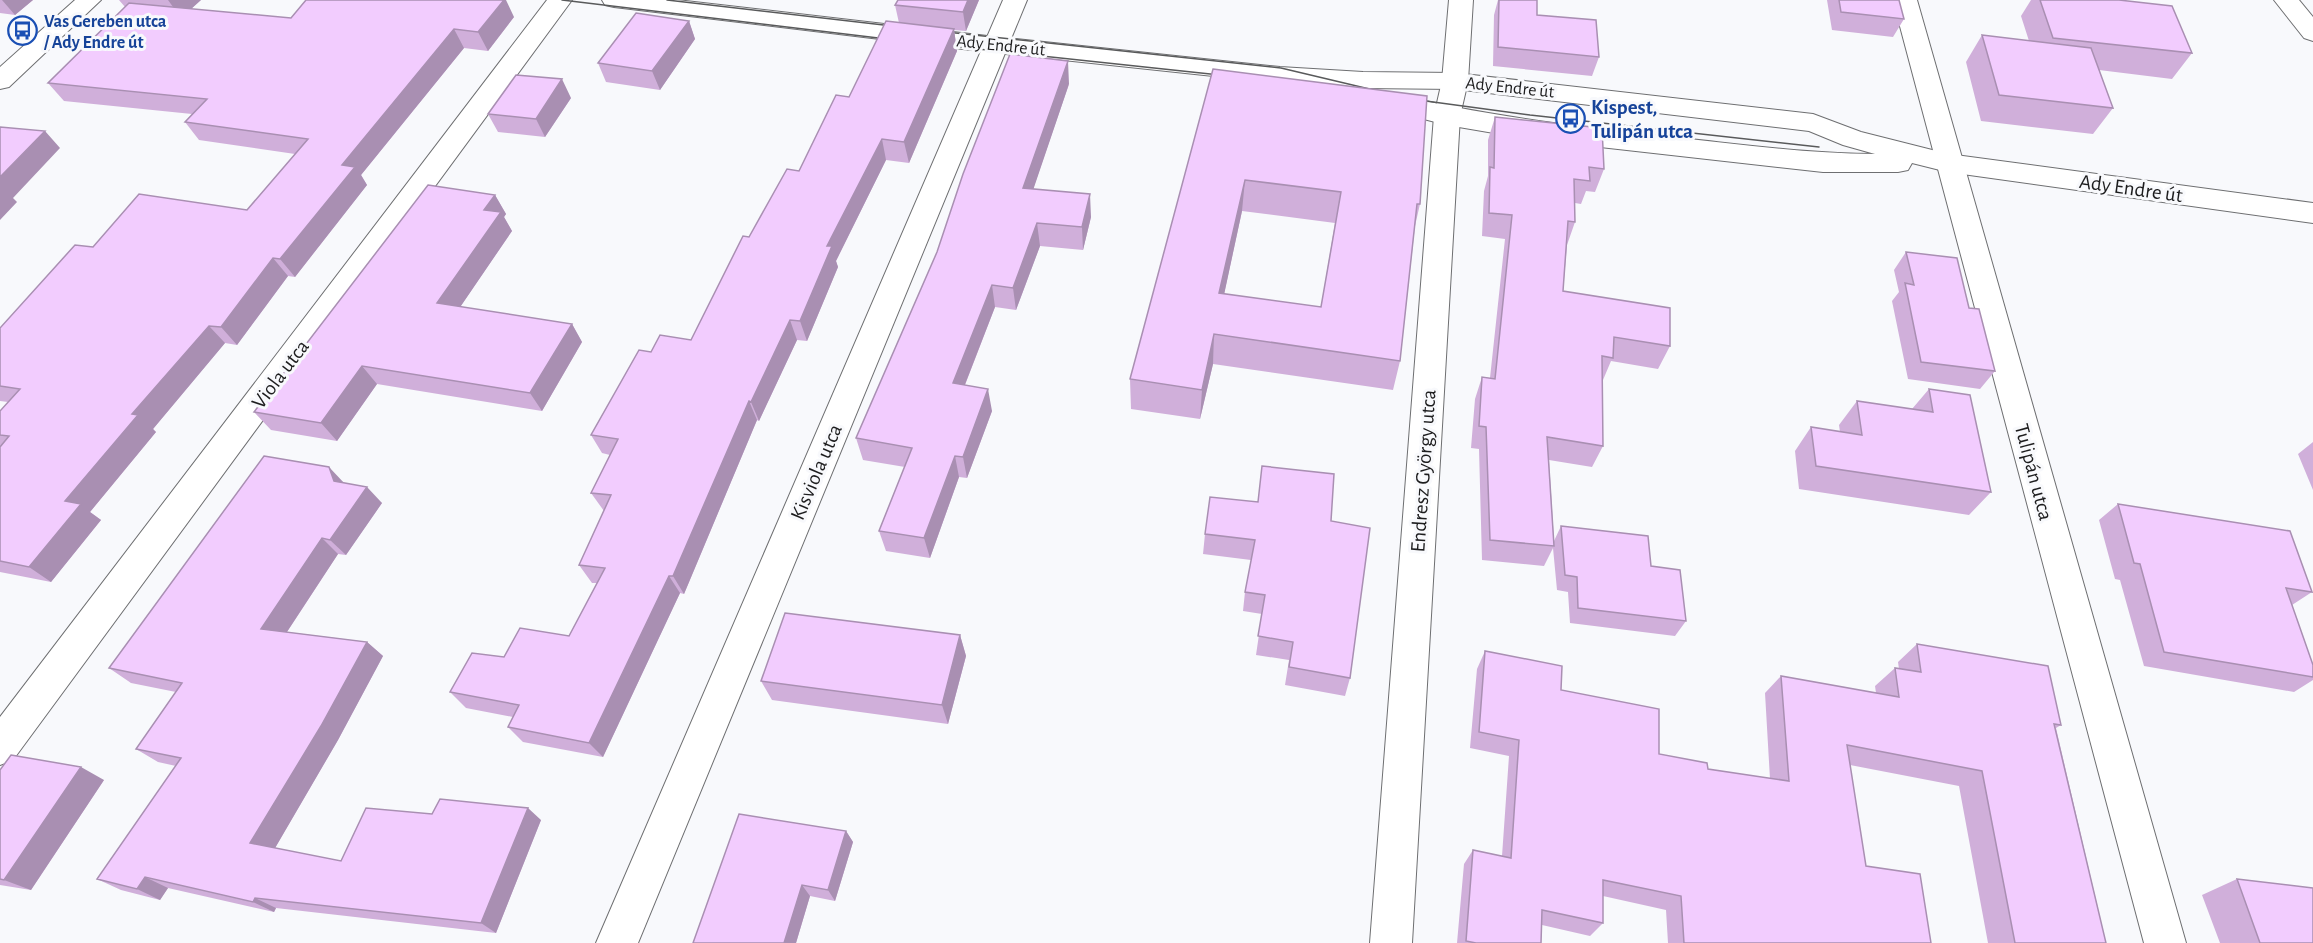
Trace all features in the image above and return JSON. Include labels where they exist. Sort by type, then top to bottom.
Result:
[{"type":"street","points":[[0,81],[90,0]]},
{"type":"street","name":"Viola utca","points":[[0,747],[560,0]]},
{"type":"street","name":"Ady Endre út","points":[[614,0],[996,45],[1280,75],[1363,80],[1455,81],[1813,123],[1853,139],[1948,163],[2313,213]]},
{"type":"street","name":"Kisviola utca","points":[[617,943],[1015,0]]},
{"type":"street","name":"Endresz György utca","points":[[1391,943],[1447,117],[1455,81],[1461,0]]},
{"type":"street","name":"Tulipán utca","points":[[1905,0],[1948,163],[2165,943]]},
{"type":"street","points":[[2286,0],[2313,33]]},
{"type":"street","name":"Ady Endre út","points":[[1280,75],[1447,117],[1529,129],[1823,163],[1948,163]]},
{"type":"building","points":[[306,0],[504,0],[478,32],[454,29],[342,165],[355,167],[280,259],[273,258],[221,327],[209,326],[132,414],[138,415],[65,501],[81,504],[29,567],[0,561],[0,447],[9,436],[0,435],[0,411],[20,389],[0,386],[0,328],[75,245],[93,247],[139,194],[247,210],[308,139],[185,122],[207,99],[48,83],[129,3],[291,18]]},
{"type":"building","points":[[898,0],[968,0],[963,12],[895,5]]},
{"type":"building","points":[[1499,0],[1537,0],[1537,15],[1596,20],[1599,57],[1498,47]]},
{"type":"building","points":[[1839,0],[1899,0],[1904,19],[1841,12]]},
{"type":"building","points":[[2040,0],[2119,0],[2172,6],[2192,53],[2053,38]]},
{"type":"building","points":[[636,13],[689,21],[652,71],[598,63]]},
{"type":"building","points":[[886,21],[954,29],[904,142],[882,139],[827,246],[832,246],[800,321],[790,320],[751,402],[749,401],[673,576],[669,576],[589,743],[508,727],[519,705],[450,692],[472,653],[504,657],[520,628],[569,636],[605,568],[579,565],[611,495],[591,493],[618,439],[591,435],[639,350],[651,352],[660,335],[691,340],[743,236],[749,237],[787,169],[799,171],[836,95],[849,97]]},
{"type":"building","points":[[1982,35],[2091,48],[2113,108],[1999,95]]},
{"type":"building","points":[[1010,54],[1068,61],[1023,188],[1090,194],[1082,227],[1037,223],[1013,288],[992,285],[953,383],[988,389],[963,457],[955,456],[924,538],[879,531],[912,448],[856,438],[937,252],[963,174]]},
{"type":"building","points":[[1213,69],[1427,96],[1420,204],[1417,204],[1400,361],[1214,334],[1202,390],[1130,379]],"holes":[[[1245,180],[1341,192],[1321,307],[1219,293]]]},
{"type":"building","points":[[516,75],[562,79],[536,119],[488,114]]},
{"type":"building","points":[[1495,117],[1602,128],[1604,169],[1589,167],[1590,181],[1574,179],[1575,222],[1568,221],[1563,291],[1670,308],[1670,346],[1614,337],[1613,358],[1602,356],[1603,446],[1547,437],[1554,546],[1490,540],[1486,427],[1479,426],[1482,377],[1495,379],[1512,215],[1489,213],[1490,167],[1494,168]]},
{"type":"building","points":[[0,127],[45,131],[0,177]]},
{"type":"building","points":[[428,185],[495,195],[484,210],[501,212],[437,303],[572,324],[530,393],[362,366],[321,423],[254,412]]},
{"type":"building","points":[[1906,252],[1957,258],[1969,308],[1979,309],[1995,371],[1921,362],[1905,283],[1914,285]]},
{"type":"building","points":[[1929,389],[1970,395],[1991,492],[1816,466],[1811,427],[1862,435],[1857,401],[1933,412]]},
{"type":"building","points":[[264,456],[329,467],[334,481],[367,487],[330,540],[322,538],[261,629],[367,642],[321,726],[250,843],[341,861],[366,808],[432,814],[440,799],[528,808],[481,923],[255,898],[253,902],[145,877],[137,889],[97,879],[181,758],[136,749],[182,683],[109,668]]},
{"type":"building","points":[[1262,466],[1334,474],[1331,521],[1370,528],[1350,678],[1289,667],[1293,642],[1258,636],[1265,595],[1245,592],[1255,540],[1205,534],[1210,497],[1258,502]]},
{"type":"building","points":[[2118,504],[2290,531],[2312,592],[2286,588],[2313,665],[2313,677],[2164,652],[2140,564],[2134,563]]},
{"type":"building","points":[[1561,526],[1648,536],[1651,566],[1680,570],[1686,621],[1578,608],[1577,577],[1565,575]]},
{"type":"building","points":[[785,613],[960,635],[942,705],[761,681]]},
{"type":"building","points":[[1917,644],[2048,666],[2061,725],[2054,724],[2106,943],[2015,943],[1982,771],[1847,745],[1866,866],[1920,874],[1931,943],[1684,943],[1681,896],[1603,880],[1603,923],[1542,910],[1541,943],[1466,941],[1473,850],[1511,858],[1519,740],[1479,732],[1485,651],[1562,666],[1561,690],[1659,709],[1659,754],[1707,763],[1708,769],[1789,781],[1781,676],[1899,697],[1895,668],[1921,672]]},
{"type":"building","points":[[11,755],[81,767],[4,880],[0,879],[0,770]]},
{"type":"building","points":[[739,814],[846,831],[828,890],[802,885],[784,943],[693,943]]},
{"type":"building","points":[[2237,879],[2313,888],[2313,943],[2260,943]]},
{"type":"tram line","points":[[562,0],[895,40]]},
{"type":"tram line","points":[[667,0],[901,27]]},
{"type":"tram line","points":[[937,31],[1281,68],[1382,92]]},
{"type":"tram line","points":[[940,45],[1229,76]]},
{"type":"tram line","points":[[1411,99],[1530,115],[1819,147]]},
{"type":"place","name":"Vas Gereben utca / Ady Endre út","points":[[23,31]]},
{"type":"place","name":"Kispest, Tulipán utca","points":[[1570,119]]}]
